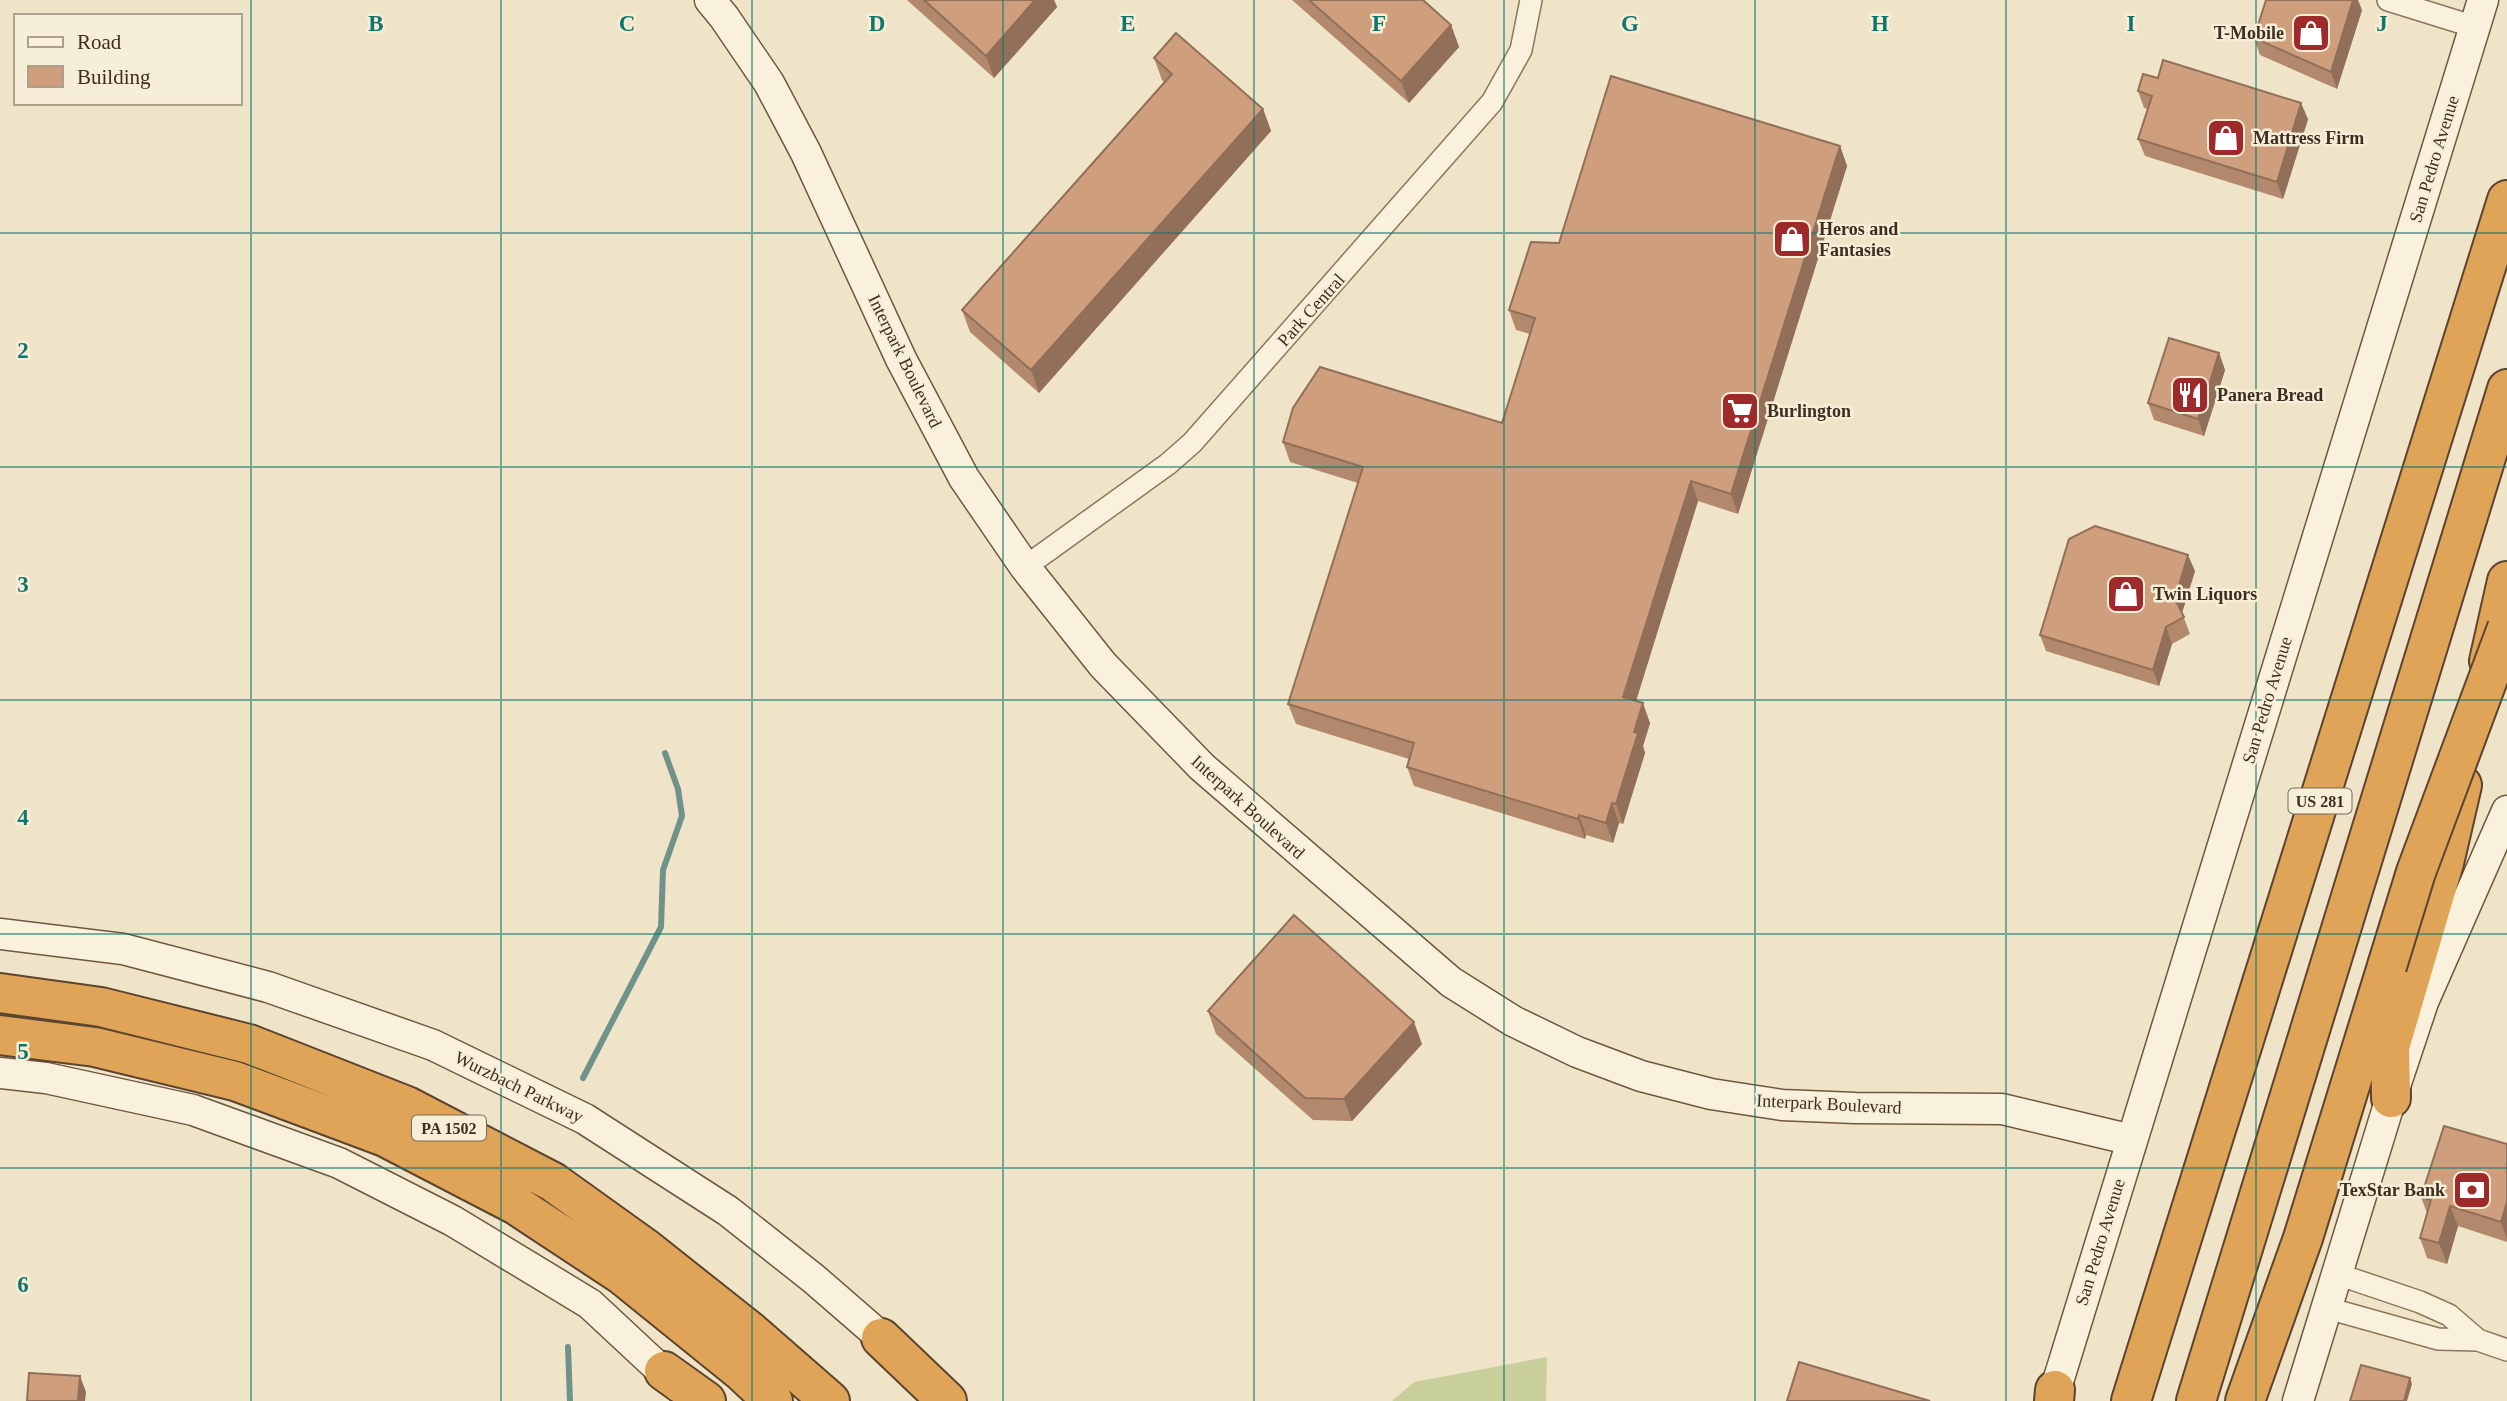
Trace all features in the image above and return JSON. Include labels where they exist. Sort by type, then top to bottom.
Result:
[{"type":"highway","name":"US 281","points":[[2131,1401],[2507,200]]},
{"type":"highway","name":"US 281","points":[[2196,1401],[2507,389]]},
{"type":"highway","points":[[2391,1098],[2390,1047],[2444,863],[2507,581]]},
{"type":"highway","points":[[2245,1401],[2303,1238],[2416,872],[2507,628]]},
{"type":"highway","name":"PA 1502","points":[[0,993],[101,1007],[249,1044],[407,1106],[553,1182],[656,1256],[751,1332],[830,1401]]},
{"type":"highway","name":"PA 1502","points":[[0,1035],[95,1047],[235,1081],[385,1137],[516,1205],[622,1275],[742,1372],[773,1401]]},
{"type":"highway","points":[[881,1338],[947,1401]]},
{"type":"highway","points":[[664,1371],[706,1401]]},
{"type":"main road","name":"Interpark Boulevard","points":[[710,0],[769,83],[806,153],[901,359],[964,478],[1026,567],[1103,665],[1202,767],[1451,982],[1513,1021],[1577,1052],[1641,1076],[1711,1094],[1783,1105],[2002,1110],[2132,1140]]},
{"type":"main road","name":"San Pedro Avenue","points":[[2054,1397],[2479,13]]},
{"type":"main road","points":[[2298,1401],[2423,1002],[2507,811]]},
{"type":"main road","name":"Wurzbach Parkway","points":[[0,934],[123,949],[268,987],[433,1045],[585,1119],[728,1211],[960,1401]]},
{"type":"main road","points":[[0,1073],[46,1078],[193,1110],[339,1163],[453,1221],[590,1304],[694,1401]]},
{"type":"street","name":"Park Central","points":[[1026,567],[1168,464],[1192,443],[1224,408],[1492,102],[1521,50],[1531,0]]},
{"type":"street","points":[[2389,0],[2479,13]]},
{"type":"street","points":[[2337,1274],[2420,1302],[2449,1315],[2478,1340]]},
{"type":"street","points":[[2327,1308],[2438,1339],[2478,1340],[2507,1350]]},
{"type":"green space","points":[[1547,1357],[1546,1401],[1392,1401],[1414,1382]]},
{"type":"building","points":[[924,0],[1035,0],[986,56]]},
{"type":"building","points":[[1309,0],[1423,0],[1451,25],[1401,81]]},
{"type":"building","name":"T-Mobile","points":[[2266,0],[2353,0],[2331,72],[2254,38]]},
{"type":"building","points":[[1176,33],[1263,109],[1031,370],[962,310],[1172,74],[1154,58]]},
{"type":"building","name":"Mattress Firm","points":[[2163,60],[2301,103],[2277,182],[2138,139],[2152,96],[2138,91],[2143,74],[2158,78]]},
{"type":"building","points":[[1611,76],[1840,146],[1731,494],[1691,481],[1623,697],[1643,703],[1634,732],[1638,733],[1616,804],[1612,803],[1606,823],[1579,815],[1578,819],[1407,767],[1414,743],[1288,704],[1363,467],[1283,442],[1293,408],[1320,367],[1502,423],[1535,318],[1509,310],[1531,242],[1559,243]]},
{"type":"building","name":"Panera Bread","points":[[2169,338],[2219,353],[2198,419],[2148,403]]},
{"type":"building","name":"Twin Liquors","points":[[2095,526],[2188,555],[2175,599],[2184,617],[2166,627],[2153,670],[2040,635],[2069,539]]},
{"type":"building","points":[[1294,915],[1414,1022],[1344,1099],[1305,1098],[1208,1011]]},
{"type":"building","name":"TexStar Bank","points":[[2444,1126],[2507,1144],[2507,1202],[2501,1222],[2450,1206],[2439,1243],[2420,1238],[2431,1200],[2421,1197]]},
{"type":"building","points":[[1799,1362],[1930,1401],[1787,1401]]},
{"type":"building","points":[[2361,1365],[2410,1378],[2404,1401],[2350,1401]]},
{"type":"building","points":[[29,1373],[80,1376],[78,1401],[27,1401]]},
{"type":"waterway","points":[[583,1078],[661,927],[663,870],[682,816],[678,789],[665,753]]},
{"type":"waterway","points":[[568,1347],[570,1401]]},
{"type":"place","name":"T-Mobile","points":[[2311,33]]},
{"type":"place","name":"Mattress Firm","points":[[2226,138]]},
{"type":"place","name":"Heros and Fantasies","points":[[1792,239]]},
{"type":"place","name":"Panera Bread","points":[[2190,395]]},
{"type":"place","name":"Burlington","points":[[1740,411]]},
{"type":"place","name":"Twin Liquors","points":[[2126,594]]},
{"type":"place","name":"TexStar Bank","points":[[2472,1190]]}]
